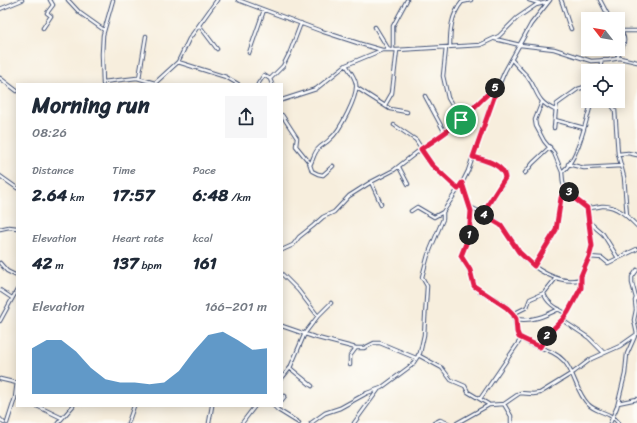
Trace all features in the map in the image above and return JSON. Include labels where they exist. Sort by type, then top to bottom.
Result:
[{"type":"street","points":[[0,9],[22,0]]},
{"type":"street","points":[[43,28],[51,16],[47,13],[53,5],[50,0]]},
{"type":"street","points":[[68,0],[80,14],[104,30]]},
{"type":"street","points":[[113,0],[104,30],[102,54],[103,83],[139,78],[152,83]]},
{"type":"street","points":[[156,83],[178,62],[182,51],[217,0]]},
{"type":"street","points":[[238,0],[301,24],[382,50],[446,48],[480,45],[495,39],[502,34],[517,18],[539,3],[549,1]]},
{"type":"street","points":[[391,50],[393,26],[407,0]]},
{"type":"street","points":[[450,47],[450,28],[453,18],[462,2],[471,0]]},
{"type":"street","points":[[529,0],[539,3]]},
{"type":"street","points":[[560,0],[564,7],[565,16],[571,29]]},
{"type":"street","points":[[600,0],[606,12]]},
{"type":"street","points":[[411,211],[417,208],[434,217],[443,212],[462,183],[473,157],[498,86],[531,24],[549,1]]},
{"type":"street","points":[[249,53],[264,10]]},
{"type":"street","points":[[270,79],[283,66],[301,24]]},
{"type":"street","points":[[199,25],[217,49]]},
{"type":"street","points":[[374,27],[391,50]]},
{"type":"street","points":[[625,31],[637,31]]},
{"type":"street","points":[[139,78],[146,36]]},
{"type":"street","points":[[495,39],[554,49],[588,60],[617,58],[637,62]]},
{"type":"street","points":[[446,48],[443,76],[448,98],[461,120]]},
{"type":"street","points":[[283,100],[316,89],[346,65],[382,50]]},
{"type":"street","points":[[385,105],[392,92],[397,50]]},
{"type":"street","points":[[512,60],[527,76],[537,96],[542,102],[555,110]]},
{"type":"street","points":[[601,64],[602,60]]},
{"type":"street","points":[[178,62],[226,77],[236,83]]},
{"type":"street","points":[[310,165],[314,160],[318,149],[331,139],[346,116],[354,98],[357,88],[355,78],[346,65]]},
{"type":"street","points":[[259,83],[264,76],[270,79],[272,83]]},
{"type":"street","points":[[0,78],[16,91]]},
{"type":"street","points":[[283,250],[293,245],[323,217],[334,212],[349,196],[399,167],[421,149],[445,133],[461,120],[490,91],[498,86]]},
{"type":"street","points":[[357,88],[394,110],[407,112]]},
{"type":"street","points":[[554,128],[555,110],[557,104],[581,88]]},
{"type":"street","points":[[425,96],[445,133]]},
{"type":"street","points":[[542,102],[535,123],[544,141],[554,152],[562,172],[565,188],[574,198],[587,208],[608,206],[617,209],[637,226]]},
{"type":"street","points":[[562,172],[578,145],[590,108]]},
{"type":"street","points":[[614,108],[618,154],[624,178],[627,216]]},
{"type":"street","points":[[283,116],[297,138],[296,146],[309,162],[312,171],[323,175],[333,166]]},
{"type":"street","points":[[555,120],[584,128]]},
{"type":"street","points":[[394,125],[412,137],[432,165],[458,189]]},
{"type":"street","points":[[525,173],[550,147]]},
{"type":"street","points":[[618,154],[628,153],[637,155]]},
{"type":"street","points":[[473,157],[494,164],[505,174],[504,182],[482,214]]},
{"type":"street","points":[[568,164],[584,168],[621,166]]},
{"type":"street","points":[[399,167],[408,184]]},
{"type":"street","points":[[0,176],[16,187]]},
{"type":"street","points":[[371,182],[381,204]]},
{"type":"street","points":[[462,183],[471,211],[470,231],[461,253],[462,259],[470,270],[474,286],[507,308],[513,314],[516,319],[517,332],[521,339],[551,351],[563,360],[572,373],[579,390],[587,403],[613,417],[618,423]]},
{"type":"street","points":[[534,266],[556,230],[561,198],[565,188]]},
{"type":"street","points":[[470,207],[501,225],[519,252],[534,266],[556,278],[568,281],[581,279]]},
{"type":"street","points":[[540,347],[548,334],[567,314],[581,288],[581,279],[589,257],[592,242],[587,208]]},
{"type":"street","points":[[311,423],[325,413],[340,408],[378,389],[412,365],[422,347],[424,335],[427,286],[422,276],[428,255],[443,219],[443,212]]},
{"type":"street","points":[[589,223],[603,234],[618,258]]},
{"type":"street","points":[[0,229],[5,227],[16,228]]},
{"type":"street","points":[[589,257],[602,258],[608,262],[637,249]]},
{"type":"street","points":[[0,264],[16,275]]},
{"type":"street","points":[[610,423],[618,403],[626,372],[627,354],[636,335],[634,320],[636,310],[634,302],[636,298],[632,277],[637,270]]},
{"type":"street","points":[[283,275],[298,290],[318,316]]},
{"type":"street","points":[[513,314],[527,307],[531,298],[544,293],[556,278]]},
{"type":"street","points":[[0,290],[12,298]]},
{"type":"street","points":[[0,321],[16,292]]},
{"type":"street","points":[[544,293],[547,300],[567,314]]},
{"type":"street","points":[[283,377],[290,368],[305,333],[318,316],[331,303]]},
{"type":"street","points":[[516,319],[528,320],[559,309]]},
{"type":"street","points":[[562,320],[589,338],[604,353]]},
{"type":"street","points":[[283,326],[317,338],[356,348],[364,348],[376,343],[416,358]]},
{"type":"street","points":[[418,355],[442,368],[449,378],[465,386],[468,392],[480,400],[489,404],[504,404],[518,394],[540,393],[591,359],[620,346],[636,335]]},
{"type":"street","points":[[480,400],[521,339]]},
{"type":"street","points":[[350,365],[350,356],[356,348]]},
{"type":"street","points":[[290,368],[312,386]]},
{"type":"street","points":[[0,379],[16,383]]},
{"type":"street","points":[[354,423],[378,389]]},
{"type":"street","points":[[7,423],[16,396]]},
{"type":"street","points":[[618,403],[637,399]]},
{"type":"street","points":[[457,423],[489,404]]},
{"type":"street","points":[[504,404],[510,414],[511,423]]},
{"type":"street","points":[[39,407],[62,418]]},
{"type":"street","points":[[58,423],[72,407]]},
{"type":"street","points":[[128,423],[134,407]]},
{"type":"street","points":[[209,423],[212,407]]},
{"type":"street","points":[[242,423],[254,407]]},
{"type":"street","points":[[276,407],[299,423]]},
{"type":"street","points":[[0,419],[4,423]]},
{"type":"street","points":[[434,423],[440,420],[448,423]]},
{"type":"route","points":[[498,86],[473,157],[494,164],[502,170],[505,174],[505,178],[504,182],[482,214],[501,225],[519,252],[534,266],[556,230],[561,198],[565,188],[574,198],[587,208],[592,246],[587,264],[581,276],[581,288],[568,312],[548,334],[540,347],[521,339],[517,332],[516,319],[511,311],[474,286],[470,270],[461,256],[469,236],[471,211],[462,183],[458,189],[432,165],[421,149],[461,120],[490,91],[498,86]]}]
